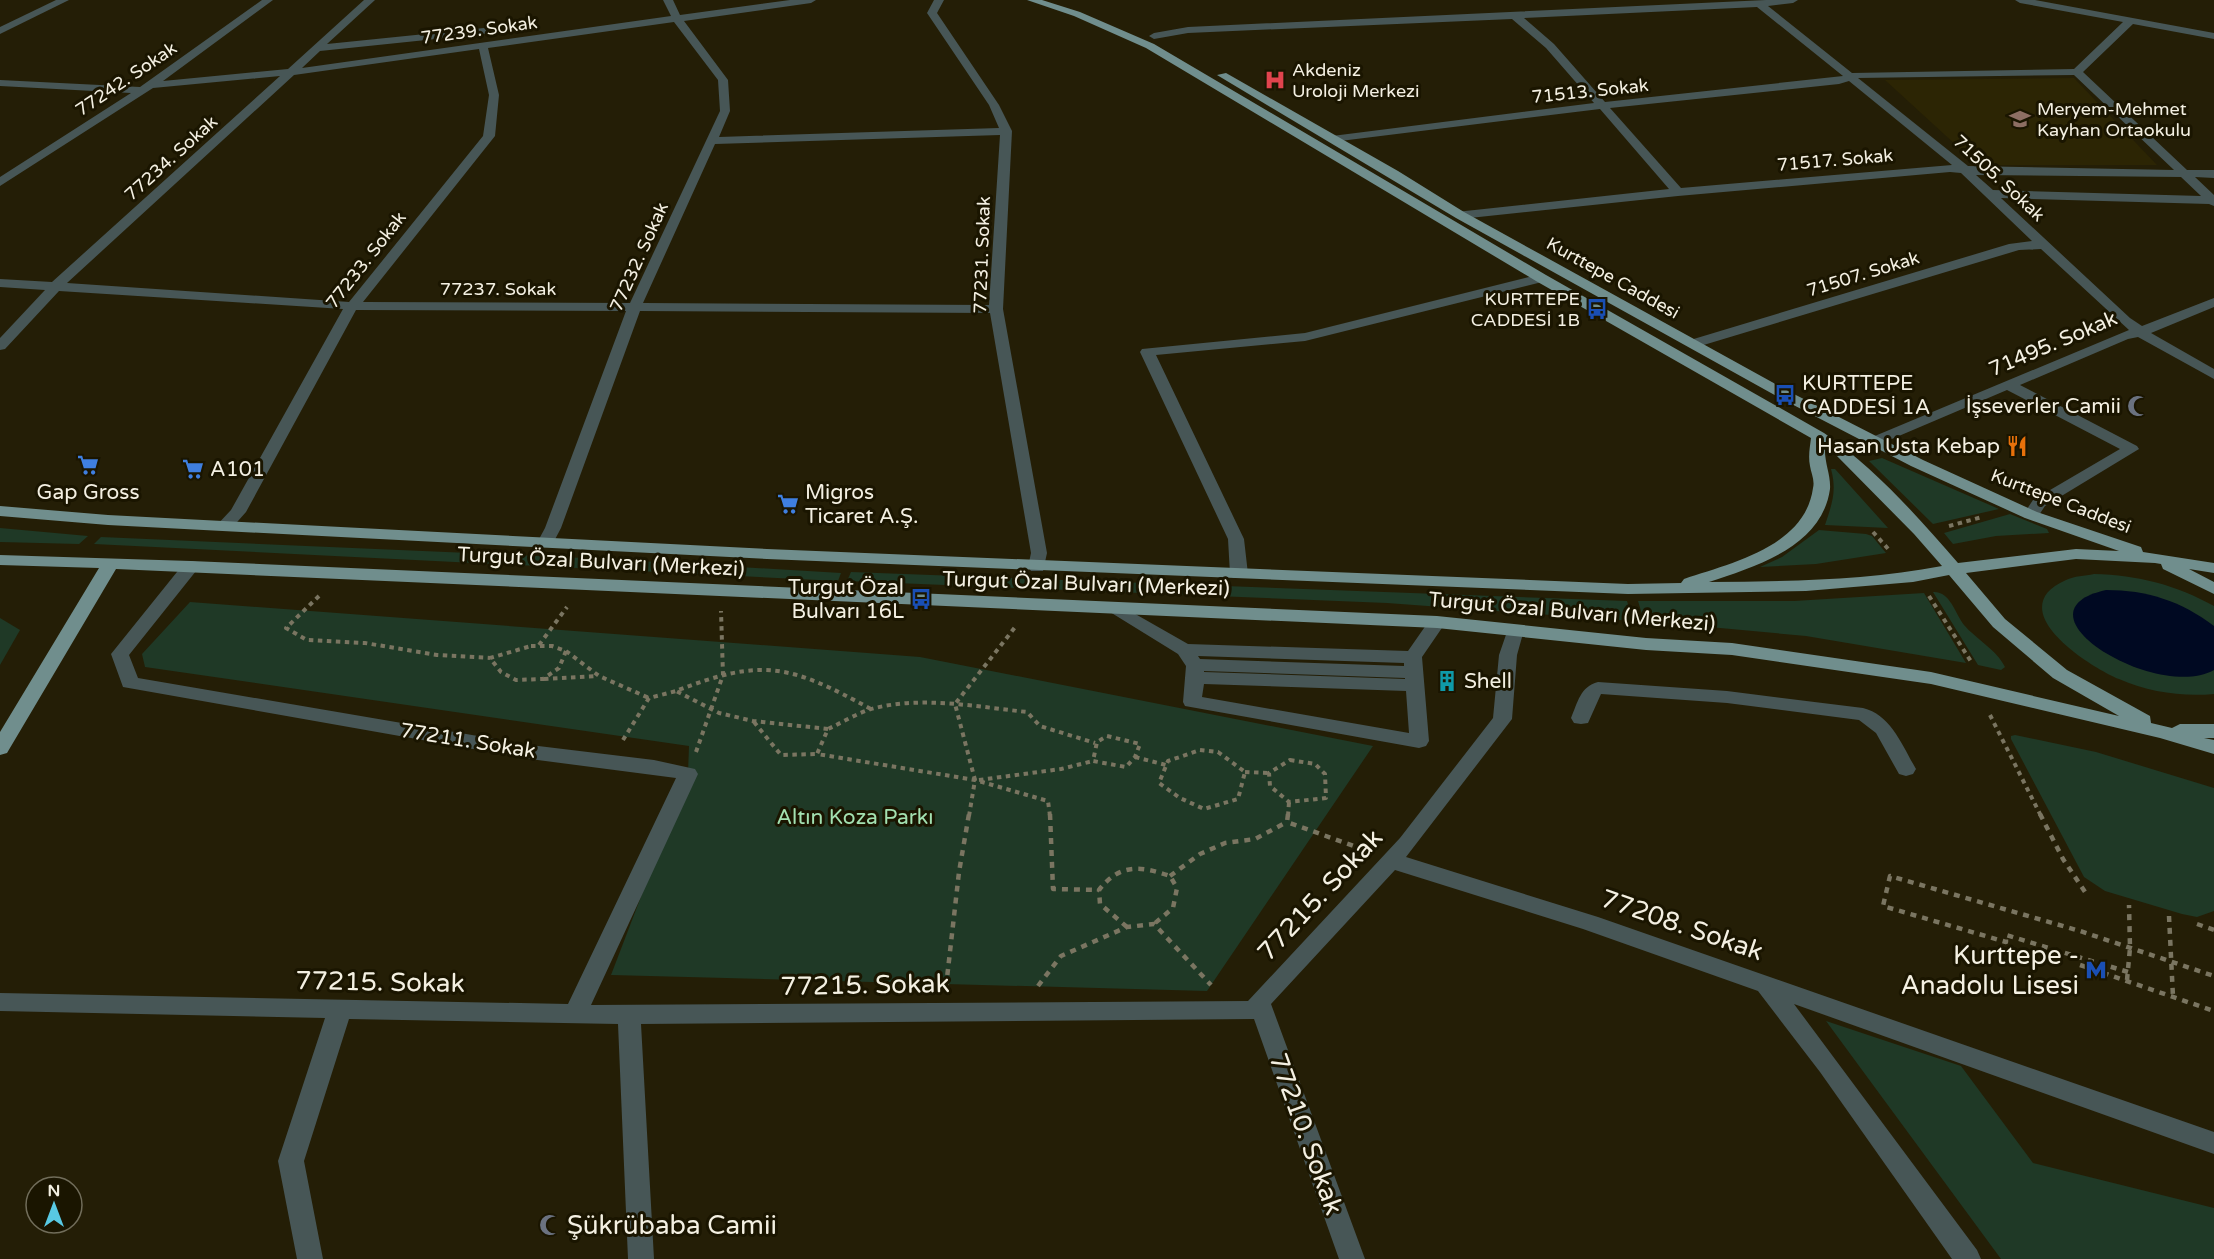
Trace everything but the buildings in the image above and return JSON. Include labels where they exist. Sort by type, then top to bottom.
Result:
[{"type":"main road","name":"Kurttepe Caddesi","points":[[1032,0],[1077,14],[1150,46],[1541,278],[1819,436],[1859,468],[1920,530],[1999,622],[2060,674],[2161,732]]},
{"type":"main road","name":"Kurttepe Caddesi","points":[[1067,0],[1154,36],[1460,215],[1692,344],[1875,441],[2031,515],[2156,558]]},
{"type":"main road","points":[[1678,588],[1770,553],[1793,539],[1811,523],[1817,509],[1822,485],[1817,461],[1819,436]]},
{"type":"main road","name":"Turgut Özal Bulvarı (Merkezi)","points":[[0,511],[224,526],[1037,567],[1628,589],[1806,586],[1913,577],[1954,569],[2076,554],[2156,558]]},
{"type":"main road","points":[[2156,558],[2214,568]]},
{"type":"main road","points":[[2156,558],[2214,589]]},
{"type":"main road","name":"Turgut Özal Bulvarı (Merkezi)","points":[[0,560],[191,566],[1437,622],[1646,644],[1732,649],[1931,678],[2161,732]]},
{"type":"main road","points":[[0,748],[112,563]]},
{"type":"main road","points":[[2161,732],[2214,730]]},
{"type":"main road","points":[[2161,732],[2214,747]]},
{"type":"street","points":[[0,31],[64,0]]},
{"type":"street","name":"77242. Sokak","points":[[0,182],[146,87],[268,0]]},
{"type":"street","name":"77234. Sokak","points":[[0,346],[56,286],[320,48],[369,0]]},
{"type":"street","name":"77232. Sokak","points":[[546,541],[553,528],[634,309],[725,111],[723,80],[678,20],[668,0]]},
{"type":"street","name":"77239. Sokak","points":[[0,83],[146,87],[293,72],[811,0]]},
{"type":"street","name":"77231. Sokak","points":[[939,0],[932,13],[994,105],[1006,131],[996,309],[1039,553],[1037,567]]},
{"type":"street","points":[[1154,36],[1188,30],[1760,4],[1790,0]]},
{"type":"street","points":[[2020,0],[2214,36]]},
{"type":"street","name":"71505. Sokak","points":[[1760,4],[1862,84],[1965,170],[2125,321],[2214,375]]},
{"type":"street","points":[[1539,5],[1548,14]]},
{"type":"street","points":[[1514,15],[1550,46],[1600,106],[1678,192]]},
{"type":"street","points":[[2131,20],[2077,72],[2213,201]]},
{"type":"street","points":[[320,48],[484,32]]},
{"type":"street","name":"77233. Sokak","points":[[224,526],[238,512],[352,306],[489,136],[494,95],[483,46]]},
{"type":"street","name":"71513. Sokak","points":[[1332,139],[1600,106],[1839,81],[1858,75],[2077,72]]},
{"type":"street","points":[[711,141],[1006,131]]},
{"type":"street","name":"71517. Sokak","points":[[1460,215],[1678,192],[1950,168],[1984,172],[2214,174]]},
{"type":"street","points":[[1992,194],[2213,201]]},
{"type":"street","name":"71507. Sokak","points":[[1692,344],[2014,247],[2026,244],[2044,245]]},
{"type":"street","points":[[1239,574],[1236,539],[1148,352],[1305,337],[1541,278]]},
{"type":"street","name":"77237. Sokak","points":[[0,283],[352,306],[996,309]]},
{"type":"street","name":"71495. Sokak","points":[[1875,441],[2124,335],[2140,332],[2214,302]]},
{"type":"street","points":[[2010,385],[2131,449],[2039,503],[2031,515]]},
{"type":"street","name":"77211. Sokak","points":[[191,566],[120,654],[130,683],[530,752],[654,767],[688,774]]},
{"type":"street","points":[[1116,608],[1191,664],[1414,671]]},
{"type":"street","points":[[1191,664],[1192,702],[1419,741],[1414,671],[1437,622]]},
{"type":"street","name":"77215. Sokak","points":[[0,1002],[629,1016],[1260,1010],[1259,1002],[1391,860],[1502,719],[1508,655],[1515,630]]},
{"type":"street","points":[[1191,664],[1414,671]]},
{"type":"street","points":[[1581,717],[1591,692],[1598,688],[1727,697],[1852,711],[1863,714],[1878,724],[1905,769]]},
{"type":"street","points":[[575,1014],[688,774]]},
{"type":"street","name":"77208. Sokak","points":[[1391,860],[1590,923],[1766,985],[1828,1065],[1968,1259]]},
{"type":"street","points":[[1766,985],[2214,1143]]},
{"type":"street","points":[[310,1259],[291,1161],[340,1009]]},
{"type":"street","name":"77210. Sokak","points":[[1260,1010],[1352,1259]]},
{"type":"street","points":[[629,1016],[641,1259]]},
{"type":"path","points":[[1940,528],[1983,517]]},
{"type":"path","points":[[1881,532],[1873,532],[1890,551]]},
{"type":"path","points":[[327,588],[286,628],[307,640],[365,643],[437,655],[490,658],[512,650],[539,645],[553,646],[566,651],[600,676],[649,698],[741,670],[771,669],[817,679],[872,709]]},
{"type":"path","points":[[1928,594],[1972,664]]},
{"type":"path","points":[[539,645],[570,602]]},
{"type":"path","points":[[688,774],[723,675],[721,610]]},
{"type":"path","points":[[956,704],[1018,623]]},
{"type":"path","points":[[543,679],[559,668],[566,651]]},
{"type":"path","points":[[490,658],[501,672],[516,680],[600,676]]},
{"type":"path","points":[[676,691],[719,713],[753,721],[828,729],[872,709],[897,704],[956,704],[1027,712],[1040,726],[1095,743]]},
{"type":"path","points":[[609,762],[649,698]]},
{"type":"path","points":[[945,999],[959,872],[975,780],[956,704]]},
{"type":"path","points":[[1989,712],[2063,859],[2085,892]]},
{"type":"path","points":[[753,721],[781,755],[817,754],[975,780],[1048,801],[1052,825],[1053,889],[1099,890]]},
{"type":"path","points":[[817,754],[828,729]]},
{"type":"path","points":[[975,780],[1061,769],[1093,761],[1126,767],[1135,758],[1140,744],[1108,734],[1095,743],[1093,761]]},
{"type":"path","points":[[1245,772],[1238,799],[1204,809],[1180,798],[1158,783],[1168,761],[1188,751],[1214,749],[1232,758],[1245,772],[1269,773],[1290,760],[1316,764],[1325,774],[1326,798],[1289,802],[1270,786],[1269,773]]},
{"type":"path","points":[[1135,758],[1166,765]]},
{"type":"path","points":[[1287,822],[1289,802]]},
{"type":"path","points":[[1170,876],[1200,854],[1226,843],[1255,839],[1287,822],[1365,850]]},
{"type":"path","points":[[1038,983],[1061,956],[1127,927],[1154,924],[1173,908],[1177,888],[1170,876],[1146,868],[1130,869],[1109,878],[1099,890],[1100,904],[1127,927]]},
{"type":"path","points":[[2128,972],[2006,935],[2006,942],[1883,906],[1890,876],[2080,931],[2214,976]]},
{"type":"path","points":[[2127,980],[2130,948],[2129,905]]},
{"type":"path","points":[[2169,916],[2173,997]]},
{"type":"path","points":[[1154,924],[1216,990]]},
{"type":"path","points":[[2197,924],[2214,930]]},
{"type":"path","points":[[2080,965],[2214,1011]]},
{"type":"shaded area","name":"Meryem-Mehmet Kayhan Ortaokulu","points":[[2074,78],[2157,165],[1995,165],[1969,157],[1885,80]]},
{"type":"green space","points":[[1882,458],[1999,509],[1933,524],[1869,461]]},
{"type":"green space","points":[[1831,469],[1835,469],[1888,528],[1825,525],[1834,491]]},
{"type":"green space","points":[[2010,514],[2047,529],[2049,533],[1996,536],[1953,544],[1944,533]]},
{"type":"green space","points":[[0,528],[88,536],[79,544],[0,542]]},
{"type":"green space","points":[[1819,530],[1872,536],[1886,553],[1816,564],[1760,567],[1782,557]]},
{"type":"green space","points":[[101,537],[607,559],[841,573],[838,581],[94,544]]},
{"type":"green space","points":[[851,572],[1627,601],[1633,621],[1387,603],[847,581]]},
{"type":"green space","points":[[2094,574],[2126,576],[2156,582],[2185,592],[2214,606],[2214,694],[2190,695],[2130,684],[2088,662],[2056,636],[2046,621],[2042,606],[2048,592],[2066,580]]},
{"type":"green space","points":[[1933,592],[1944,595],[1948,599],[1964,625],[1997,655],[2005,667],[2001,670],[1978,665]]},
{"type":"green space","points":[[1924,593],[1966,663],[1806,636],[1644,621],[1638,601],[1794,601]]},
{"type":"green space","name":"Altın Koza Parkı","points":[[190,602],[920,657],[1373,746],[1207,991],[611,975],[688,774],[689,746],[145,667],[142,654]]},
{"type":"green space","points":[[0,618],[20,630],[0,665]]},
{"type":"green space","points":[[2011,736],[2096,752],[2214,788],[2214,911],[2197,917],[2182,914],[2105,891],[2084,877],[2011,739]]},
{"type":"green space","points":[[1826,1021],[1961,1066],[2033,1163],[2214,1208],[2214,1259],[2001,1259]]},
{"type":"water","points":[[2106,590],[2149,595],[2176,604],[2202,617],[2214,626],[2214,670],[2189,677],[2159,674],[2129,665],[2102,650],[2082,633],[2073,616],[2080,601]]},
{"type":"place","name":"Akdeniz Uroloji Merkezi","points":[[1275,80]]},
{"type":"place","name":"Meryem-Mehmet Kayhan Ortaokulu","points":[[2020,119]]},
{"type":"place","name":"KURTTEPE CADDESİ 1B","points":[[1597,309]]},
{"type":"place","name":"KURTTEPE CADDESİ 1A","points":[[1785,395]]},
{"type":"place","name":"İşseverler Camii","points":[[2138,406]]},
{"type":"place","name":"Hasan Usta Kebap","points":[[2017,446]]},
{"type":"place","name":"Gap Gross","points":[[88,465]]},
{"type":"place","name":"A101","points":[[193,469]]},
{"type":"place","name":"Migros Ticaret A.Ş.","points":[[788,504]]},
{"type":"place","name":"Turgut Özal Bulvarı 16L","points":[[921,599]]},
{"type":"place","name":"Shell","points":[[1447,681]]},
{"type":"place","name":"Kurttepe - Anadolu Lisesi","points":[[2096,970]]},
{"type":"place","name":"Şükrübaba Camii","points":[[550,1225]]}]
